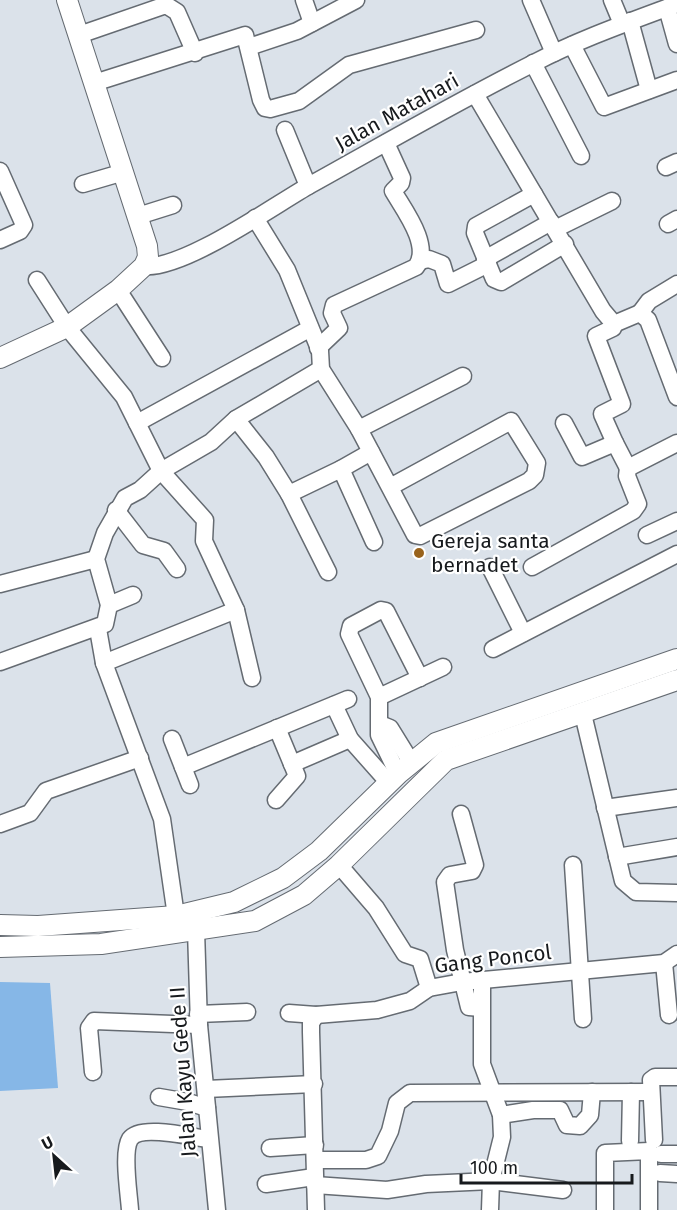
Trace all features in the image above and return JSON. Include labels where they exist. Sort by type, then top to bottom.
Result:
[{"type":"main road","points":[[0,358],[67,327],[118,290],[144,266],[148,257],[138,216],[68,0]]},
{"type":"main road","points":[[0,925],[38,927],[176,916],[234,902],[283,878],[319,851],[399,773],[436,743],[677,659]]},
{"type":"main road","points":[[0,947],[101,944],[255,921],[304,895],[339,865],[446,760],[677,680]]},
{"type":"main road","points":[[436,743],[446,760]]},
{"type":"street","points":[[304,0],[312,23]]},
{"type":"street","points":[[531,0],[554,53]]},
{"type":"street","points":[[612,0],[626,22],[649,90]]},
{"type":"street","points":[[249,47],[262,44],[312,23],[353,1]]},
{"type":"street","points":[[79,35],[146,6],[166,5],[177,12],[195,53]]},
{"type":"street","points":[[672,6],[677,44]]},
{"type":"street","name":"Jalan Matahari","points":[[144,266],[156,267],[210,245],[308,186],[533,63],[626,22],[672,6]]},
{"type":"street","points":[[94,83],[195,53],[245,35],[261,100],[265,108],[270,109],[299,101],[349,65],[476,30]]},
{"type":"street","points":[[572,45],[604,107],[677,80]]},
{"type":"street","points":[[533,63],[581,156]]},
{"type":"street","points":[[475,94],[603,311],[614,324]]},
{"type":"street","points":[[285,130],[308,186]]},
{"type":"street","points":[[318,348],[339,328],[332,313],[334,305],[416,267],[420,261],[421,246],[393,191],[401,183],[402,178],[386,143]]},
{"type":"street","points":[[0,171],[24,225],[20,231],[0,240]]},
{"type":"street","points":[[82,184],[124,172]]},
{"type":"street","points":[[534,194],[476,226],[475,233],[494,279],[501,282],[565,244]]},
{"type":"street","points":[[420,261],[429,259],[442,264],[448,284],[553,225],[612,201]]},
{"type":"street","points":[[138,216],[173,205]]},
{"type":"street","points":[[255,218],[286,270],[318,348],[321,369],[359,429],[411,530],[420,536],[529,481],[535,475],[537,464],[511,422],[390,487]]},
{"type":"street","points":[[37,280],[67,327],[124,397],[161,471],[205,520],[204,541],[237,610],[252,678]]},
{"type":"street","points":[[532,567],[633,511],[638,504],[627,476],[628,468],[602,414],[622,404],[596,336],[613,328],[614,324],[640,313],[649,301],[677,284]]},
{"type":"street","points":[[118,290],[162,358]]},
{"type":"street","points":[[640,313],[648,320],[676,392]]},
{"type":"street","points":[[137,423],[309,329]]},
{"type":"street","points":[[0,662],[98,629],[108,621],[109,605],[96,559],[116,510],[125,498],[140,490],[161,471],[211,442],[236,419],[321,369]]},
{"type":"street","points":[[359,429],[463,376]]},
{"type":"street","points":[[236,419],[266,457],[289,494],[328,572]]},
{"type":"street","points":[[564,423],[582,457],[615,443]]},
{"type":"street","points":[[628,468],[677,443]]},
{"type":"street","points":[[289,494],[370,452]]},
{"type":"street","points":[[341,469],[374,542]]},
{"type":"street","points":[[116,510],[143,545],[164,551],[177,569]]},
{"type":"street","points":[[647,535],[677,520]]},
{"type":"street","points":[[493,648],[677,554]]},
{"type":"street","points":[[0,585],[96,559]]},
{"type":"street","points":[[490,567],[523,633]]},
{"type":"street","points":[[109,605],[133,595]]},
{"type":"street","points":[[104,663],[237,610]]},
{"type":"street","points":[[399,773],[383,729],[378,709],[379,697],[349,634],[351,626],[381,610],[389,613],[420,678]]},
{"type":"street","points":[[98,629],[104,663],[162,819],[176,916]]},
{"type":"street","points":[[379,697],[443,667]]},
{"type":"street","points":[[183,767],[341,702],[350,740],[399,773]]},
{"type":"street","points":[[583,714],[623,881],[636,892],[677,893]]},
{"type":"street","points":[[276,800],[297,776],[277,728]]},
{"type":"street","points":[[172,739],[190,785]]},
{"type":"street","points":[[292,764],[350,740]]},
{"type":"street","points":[[0,824],[30,813],[46,790],[140,759]]},
{"type":"street","points":[[605,808],[677,798]]},
{"type":"street","points":[[461,814],[475,865],[472,871],[450,875],[444,882],[462,982],[469,1007],[481,1008]]},
{"type":"street","points":[[617,857],[677,847]]},
{"type":"street","points":[[339,865],[380,914],[405,954],[420,959],[429,988]]},
{"type":"street","points":[[573,865],[583,1019]]},
{"type":"street","name":"Jalan Kayu Gede II","points":[[196,930],[199,1014],[208,1139],[217,1210]]},
{"type":"street","points":[[669,1016],[670,959]]},
{"type":"street","name":"Gang Poncol","points":[[289,1013],[316,1015],[377,1010],[410,1001],[429,988],[462,982],[482,983],[670,959]]},
{"type":"street","points":[[482,983],[482,1064],[490,1091],[501,1115],[502,1137],[491,1181],[490,1210]]},
{"type":"street","points":[[93,1072],[89,1028],[94,1021],[247,1011]]},
{"type":"street","points":[[316,1015],[311,1023],[316,1210]]},
{"type":"street","points":[[664,1149],[651,1092],[653,1079],[677,1077]]},
{"type":"street","points":[[206,1089],[314,1084]]},
{"type":"street","points":[[270,1148],[366,1160],[378,1156],[390,1131],[397,1103],[410,1092],[651,1092]]},
{"type":"street","points":[[501,1115],[533,1110],[560,1110],[567,1125],[580,1126],[590,1115],[592,1092]]},
{"type":"street","points":[[630,1141],[631,1092]]},
{"type":"street","points":[[159,1097],[207,1108]]},
{"type":"street","points":[[130,1210],[128,1155],[131,1138],[138,1132],[171,1133],[208,1139]]},
{"type":"street","points":[[605,1210],[605,1153],[649,1150],[649,1210]]},
{"type":"street","points":[[266,1184],[314,1181],[387,1190],[426,1184],[491,1181],[563,1190]]},
{"type":"shaded area","points":[[0,982],[50,983],[58,1088],[0,1091]]},
{"type":"place","name":"Gereja santa bernadet","points":[[419,553]]}]
